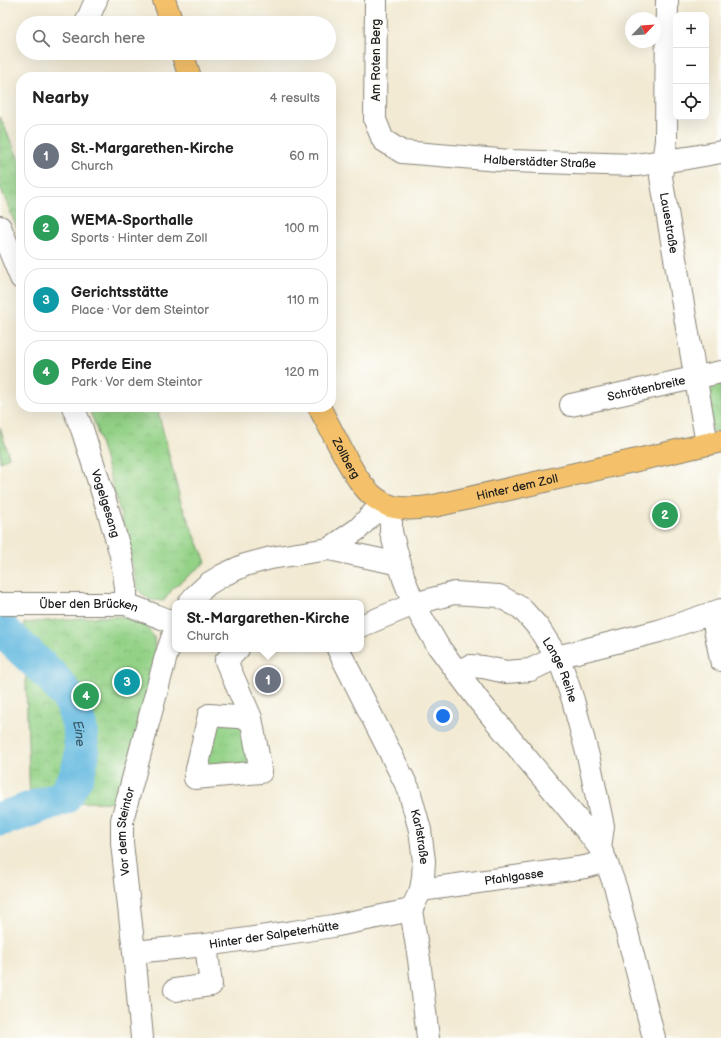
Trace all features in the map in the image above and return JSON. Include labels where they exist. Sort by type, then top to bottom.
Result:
[{"type":"main road","points":[[164,0],[170,16]]},
{"type":"main road","points":[[184,60],[188,72]]},
{"type":"main road","name":"Zollberg","points":[[322,412],[351,469],[359,481],[369,493],[383,502]]},
{"type":"main road","name":"Hinter dem Zoll","points":[[383,502],[393,507],[403,508],[422,508],[434,506],[714,442]]},
{"type":"street","points":[[89,16],[96,0]]},
{"type":"street","name":"Am Roten Berg","points":[[375,120],[376,0]]},
{"type":"street","name":"Lauestraße","points":[[667,0],[666,140],[661,177],[696,378],[714,442]]},
{"type":"street","name":"Halberstädter Straße","points":[[375,120],[383,140],[402,152],[527,161],[636,165],[721,152]]},
{"type":"street","points":[[0,226],[16,266]]},
{"type":"street","name":"Schrötenbreite","points":[[571,404],[721,372]]},
{"type":"street","name":"Vogelgesang","points":[[75,412],[82,429],[121,555],[126,587],[126,604]]},
{"type":"street","points":[[329,548],[358,529],[383,502]]},
{"type":"street","name":"Lange Reihe","points":[[383,502],[404,578],[414,604],[438,646],[479,701],[587,831],[603,855],[616,889],[654,1038]]},
{"type":"street","points":[[192,600],[208,584],[223,575],[245,565],[271,558],[329,548],[400,564]]},
{"type":"street","name":"Lange Reihe","points":[[414,604],[454,593],[500,596],[521,608],[538,627],[557,657],[573,700],[589,760],[603,826],[603,855]]},
{"type":"street","name":"Über den Brücken","points":[[7,604],[126,604],[172,623]]},
{"type":"street","points":[[364,625],[414,604]]},
{"type":"street","points":[[457,671],[470,666],[506,672],[530,670],[557,657],[659,631],[716,611],[721,660]]},
{"type":"street","name":"Vor dem Steintor","points":[[142,1038],[122,843],[122,820],[172,639]]},
{"type":"street","points":[[235,652],[226,661],[251,718]]},
{"type":"street","name":"Karlstraße","points":[[339,652],[408,790],[420,830],[424,861],[423,877],[421,890],[412,910]]},
{"type":"street","name":"Pfahlgasse","points":[[421,890],[585,868],[603,855]]},
{"type":"street","points":[[412,910],[420,959],[428,1038]]},
{"type":"street","name":"Hinter der Salpeterhütte","points":[[134,952],[206,944],[333,926],[412,910]]},
{"type":"street","points":[[175,990],[212,985],[206,944]]},
{"type":"green space","points":[[0,117],[16,153],[16,226],[0,186]]},
{"type":"green space","points":[[721,380],[721,430],[712,433],[702,384]]},
{"type":"green space","points":[[90,412],[158,412],[181,503],[206,562],[173,588],[164,601],[150,600],[138,590],[119,508],[95,424]]},
{"type":"green space","points":[[0,427],[9,457],[0,462]]},
{"type":"green space","points":[[134,616],[146,625],[154,637],[156,657],[121,802],[30,803],[24,623],[93,617]]},
{"type":"green space","points":[[213,719],[247,724],[252,766],[203,769]]},
{"type":"waterway","name":"Eine","points":[[0,628],[53,678],[72,702],[80,729],[82,756],[77,775],[64,797],[0,819]]},
{"type":"place","name":"WEMA-Sporthalle","points":[[665,515]]},
{"type":"place","name":"St.-Margarethen-Kirche","points":[[268,680]]},
{"type":"place","name":"Gerichtsstätte","points":[[127,682]]},
{"type":"place","name":"Pferde Eine","points":[[86,696]]}]
